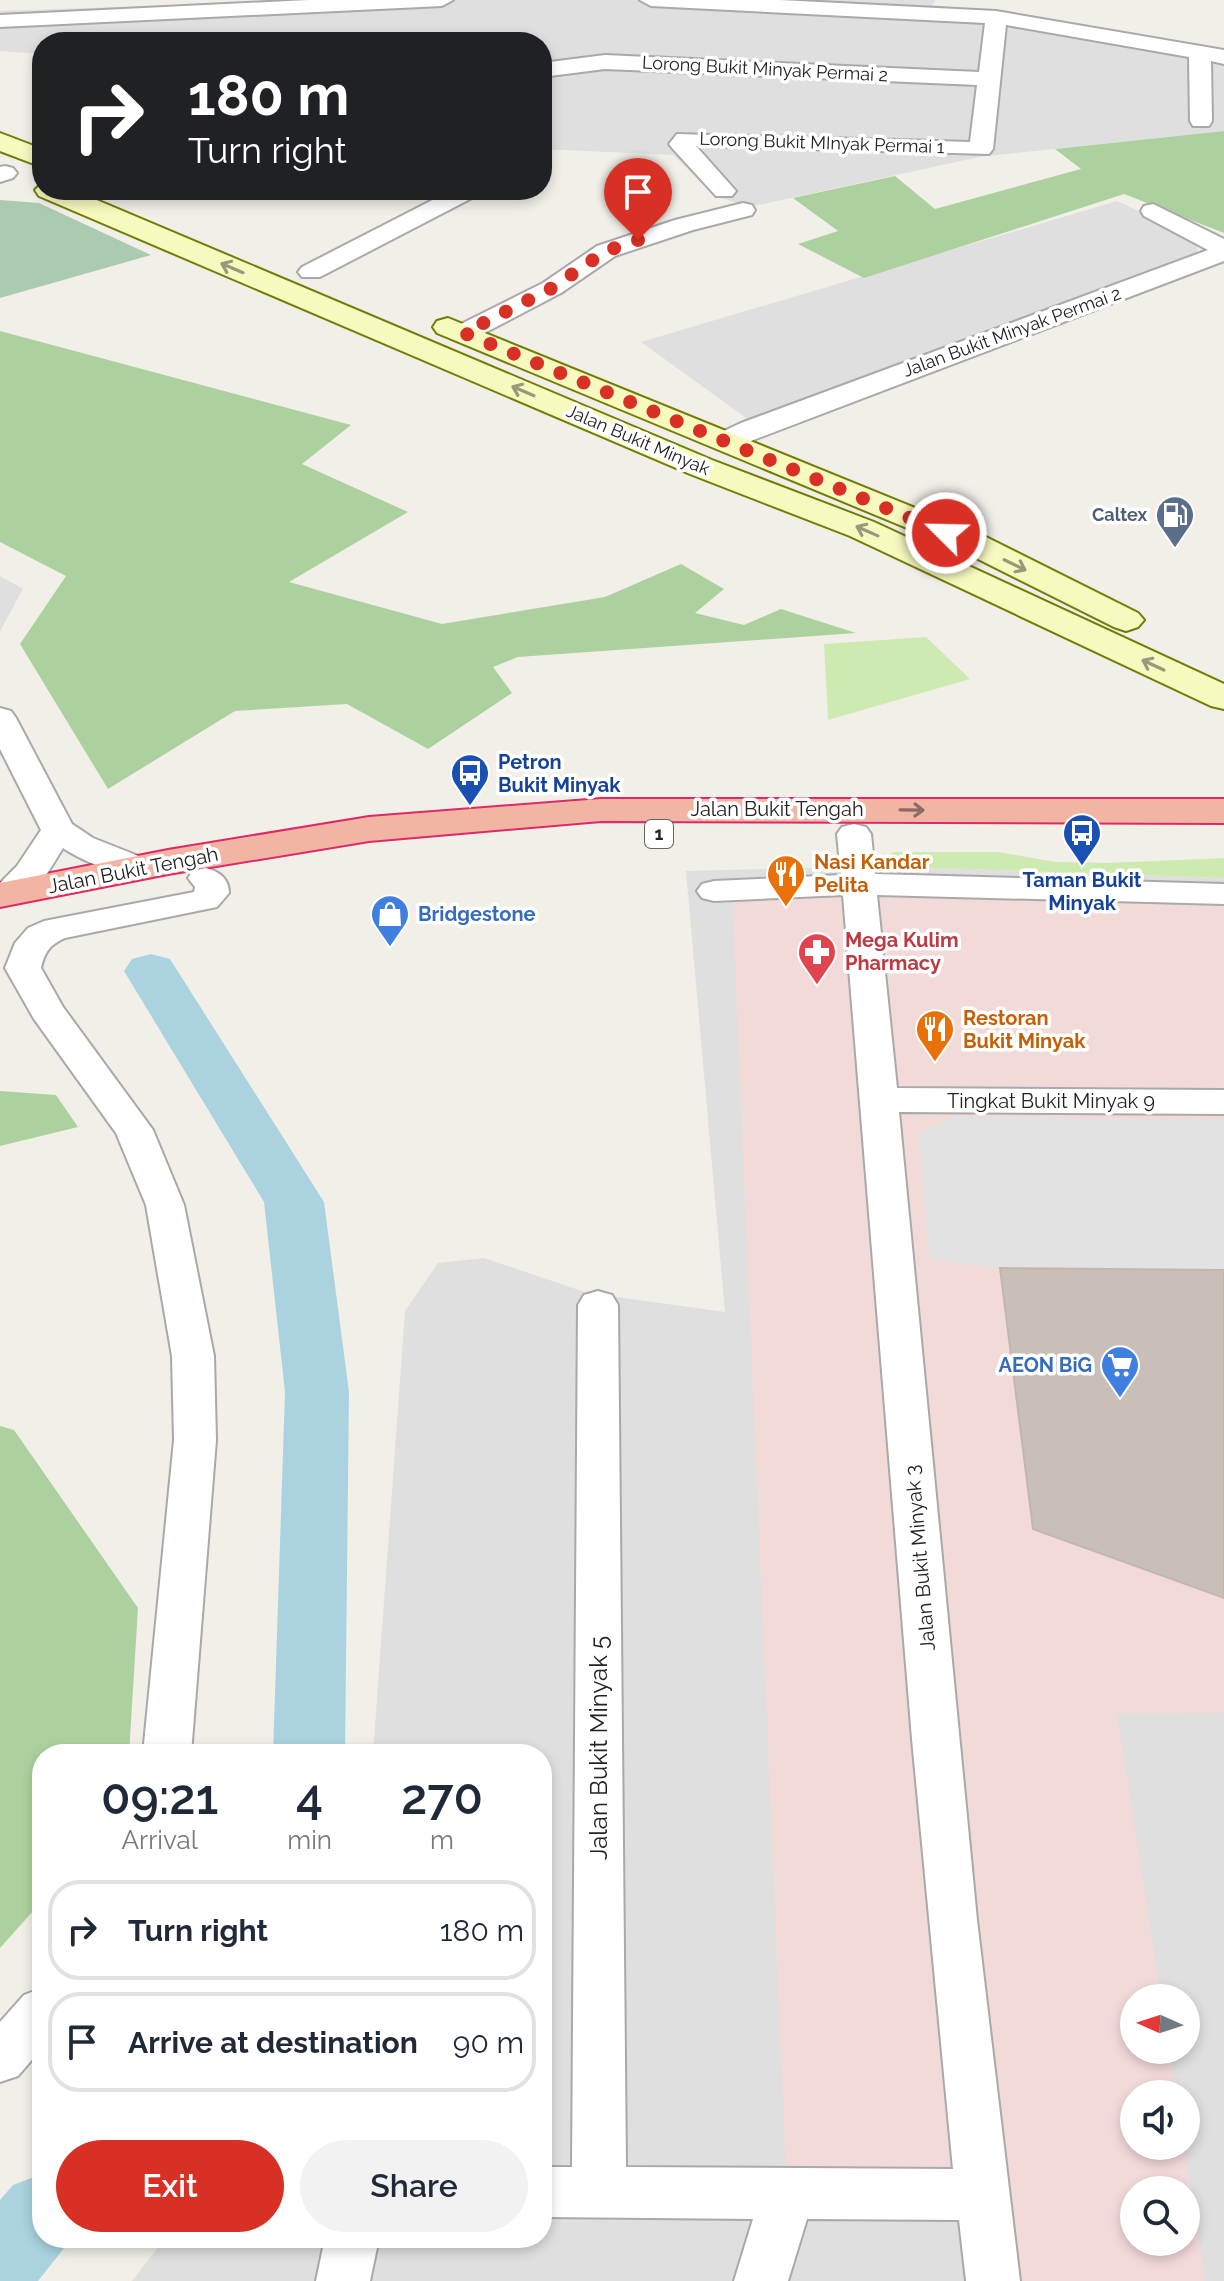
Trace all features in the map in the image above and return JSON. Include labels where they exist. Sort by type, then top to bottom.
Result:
[{"type":"highway","points":[[1086,812],[1224,785]]},
{"type":"highway","name":"Jalan Bukit Tengah","points":[[3,901],[139,868],[369,829],[601,810],[1224,811]]},
{"type":"highway","name":"Jalan Bukit Tengah","points":[[3,901],[205,878],[377,849],[478,840],[649,834],[854,834],[1224,841]]},
{"type":"main road","points":[[0,141],[32,155]]},
{"type":"main road","points":[[2,173],[32,184]]},
{"type":"main road","name":"Jalan Bukit Minyak","points":[[73,200],[701,467],[862,529],[1224,698]]},
{"type":"main road","name":"Jalan Bukit Minyak","points":[[140,200],[972,543],[1224,671]]},
{"type":"main road","points":[[280,288],[298,287],[310,280],[311,272]]},
{"type":"main road","points":[[324,307],[328,295],[340,289],[352,289]]},
{"type":"street","points":[[0,21],[442,0]]},
{"type":"street","points":[[651,0],[996,17],[1224,57]]},
{"type":"street","points":[[989,79],[996,17]]},
{"type":"street","points":[[1200,54],[1201,121]]},
{"type":"street","name":"Lorong Bukit Minyak Permai 2","points":[[552,69],[605,62],[989,79]]},
{"type":"street","name":"Lorong Bukit MInyak Permai 1","points":[[724,191],[681,144],[685,139],[981,149],[989,79]]},
{"type":"street","points":[[311,272],[451,200]]},
{"type":"street","points":[[464,333],[552,288],[606,251],[684,225],[743,210]]},
{"type":"street","name":"Jalan Bukit Minyak Permai 2","points":[[725,441],[765,423],[1223,253],[1219,246],[1153,211]]},
{"type":"street","points":[[0,718],[58,830],[81,845],[139,868]]},
{"type":"street","points":[[3,901],[30,873],[58,830]]},
{"type":"street","name":"Jalan Bukit Minyak 3","points":[[854,834],[982,2195],[993,2281]]},
{"type":"street","points":[[168,1744],[195,1440],[193,1356],[165,1205],[134,1130],[47,1011],[23,968],[27,951],[40,936],[56,929],[205,900],[212,893],[212,886],[205,878]]},
{"type":"street","points":[[714,891],[859,884],[1224,894]]},
{"type":"street","name":"Tingkat Bukit Minyak 9","points":[[878,1100],[1224,1102]]},
{"type":"street","name":"Jalan Bukit Minyak 5","points":[[598,1305],[599,2192]]},
{"type":"street","points":[[0,2059],[32,2022]]},
{"type":"street","points":[[552,2192],[982,2195]]},
{"type":"street","points":[[761,2281],[787,2196]]},
{"type":"street","points":[[343,2281],[350,2248]]},
{"type":"shaded area","points":[[325,0],[936,0],[932,5],[1015,13],[1224,49],[1224,131],[979,157],[749,207],[716,196],[673,155],[552,149],[552,32],[32,32],[32,53],[0,51],[0,11]]},
{"type":"shaded area","points":[[1117,201],[1198,239],[1197,255],[753,423],[641,342]]},
{"type":"shaded area","points":[[0,576],[23,589],[0,631]]},
{"type":"shaded area","name":"Taman Bukit Minyak","points":[[882,866],[1224,878],[1224,2281],[132,2281],[157,2248],[552,2248],[552,1744],[374,1744],[405,1311],[438,1263],[484,1258],[588,1293],[725,1312],[686,871]]},
{"type":"shaded area","points":[[732,891],[1224,894],[1224,1713],[1117,1714],[1159,1984],[1120,1984],[1120,2064],[1171,2064],[1174,2080],[1120,2080],[1120,2160],[1186,2160],[1189,2176],[1120,2176],[1120,2256],[1200,2256],[1200,2249],[1205,2281],[993,2281],[982,2195],[787,2196]]},
{"type":"shaded area","points":[[954,1116],[1224,1120],[1224,1270],[1000,1268],[930,1260],[918,1135]]},
{"type":"green space","points":[[1224,131],[1224,233],[1124,194],[864,278],[798,244],[838,231],[793,198],[895,176],[935,209],[1081,169],[1055,149]]},
{"type":"green space","points":[[0,200],[39,203],[151,255],[0,298]]},
{"type":"green space","points":[[0,331],[351,425],[302,464],[408,512],[289,582],[442,624],[605,597],[681,564],[724,589],[695,613],[744,625],[781,609],[856,633],[518,657],[493,667],[512,693],[428,749],[347,704],[235,711],[108,789],[20,644],[66,576],[0,542]]},
{"type":"green space","points":[[926,637],[970,679],[828,720],[824,644]]},
{"type":"green space","points":[[894,852],[998,852],[1056,862],[1107,863],[1224,858],[1224,878],[882,866],[882,859]]},
{"type":"green space","points":[[0,1091],[56,1095],[78,1127],[0,1146]]},
{"type":"green space","points":[[0,1426],[14,1430],[138,1608],[130,1744],[32,1744],[32,1912],[0,1948]]},
{"type":"building","name":"AEON BiG","points":[[1000,1268],[1224,1270],[1224,1598],[1033,1529]]},
{"type":"waterway","points":[[151,971],[294,1202],[317,1392],[309,1744]]},
{"type":"waterway","points":[[0,2263],[32,2225]]},
{"type":"place","name":"Caltex","points":[[1175,549]]},
{"type":"place","name":"Petron Bukit Minyak","points":[[470,807]]},
{"type":"place","name":"Taman Bukit Minyak","points":[[1082,867]]},
{"type":"place","name":"Nasi Kandar Pelita","points":[[786,908]]},
{"type":"place","name":"Bridgestone","points":[[390,948]]},
{"type":"place","name":"Mega Kulim Pharmacy","points":[[817,986]]},
{"type":"place","name":"Restoran Bukit Minyak","points":[[935,1063]]},
{"type":"place","name":"AEON BiG","points":[[1120,1399]]},
{"type":"route","points":[[638,240],[606,251],[552,288],[464,333],[946,533]]}]
